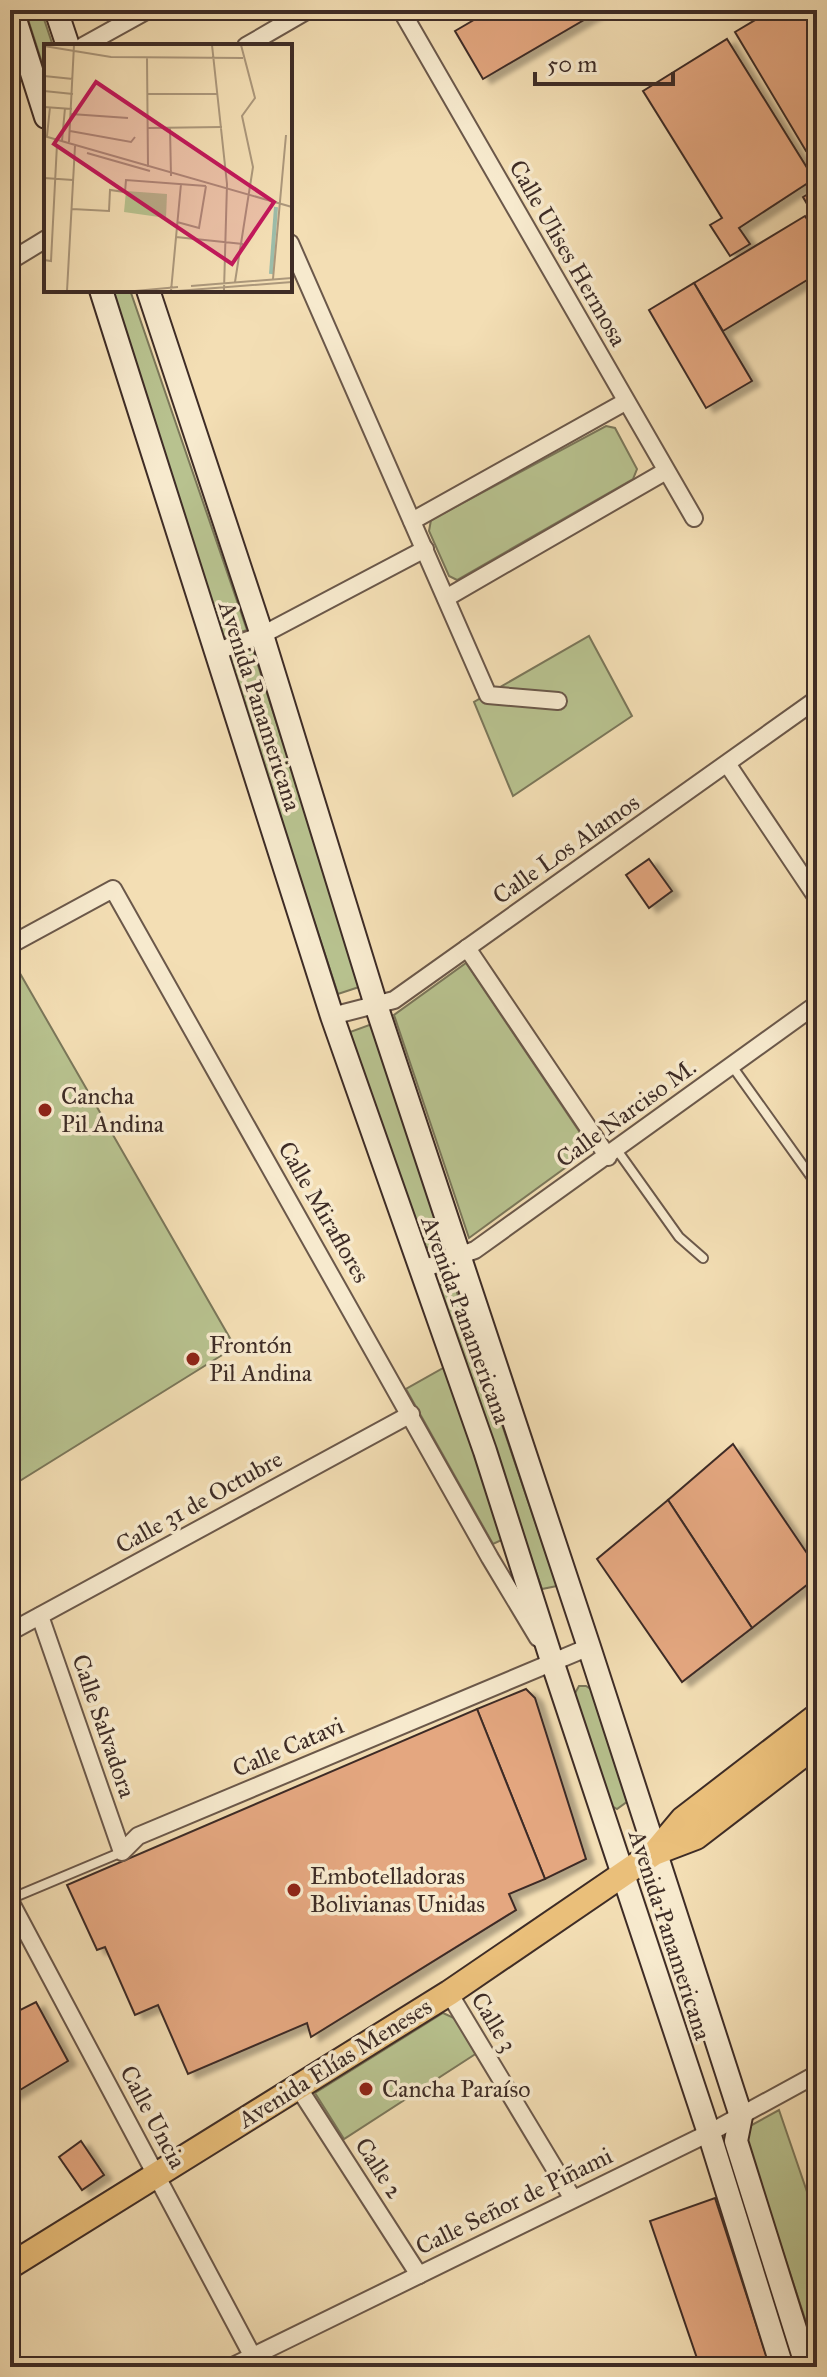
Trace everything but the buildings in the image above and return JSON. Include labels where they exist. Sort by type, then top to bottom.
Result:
[{"type":"main road","points":[[56,10],[67,44]]},
{"type":"main road","points":[[13,24],[44,111]]},
{"type":"main road","name":"Avenida Panamericana","points":[[102,292],[332,1016],[485,1451],[709,2133],[782,2367]]},
{"type":"main road","name":"Avenida Panamericana","points":[[149,292],[262,635],[376,1005],[741,2116],[736,2141],[807,2367]]},
{"type":"main road","name":"Avenida Elías Meneses","points":[[654,1853],[683,1819],[817,1716]]},
{"type":"main road","name":"Avenida Elías Meneses","points":[[10,2266],[155,2173],[449,1993],[654,1853],[696,1837],[817,1744]]},
{"type":"street","points":[[87,44],[148,10]]},
{"type":"street","points":[[249,44],[308,10]]},
{"type":"street","name":"Calle Ulises Hermosa","points":[[401,10],[694,518]]},
{"type":"street","points":[[10,261],[44,240]]},
{"type":"street","points":[[292,248],[488,695],[558,701]]},
{"type":"street","points":[[412,521],[625,402]]},
{"type":"street","points":[[446,598],[666,471]]},
{"type":"street","points":[[215,652],[262,635],[425,549]]},
{"type":"street","name":"Calle Los Alamos","points":[[332,1016],[394,1000],[817,699]]},
{"type":"street","points":[[728,765],[817,898]]},
{"type":"street","name":"Calle Miraflores","points":[[10,945],[113,889],[490,1558],[552,1661]]},
{"type":"street","points":[[467,948],[612,1154]]},
{"type":"street","name":"Calle Narciso M.","points":[[420,1270],[475,1250],[817,1004]]},
{"type":"street","name":"Calle 31 de Octubre","points":[[10,1632],[411,1414]]},
{"type":"street","name":"Calle Salvadora","points":[[40,1616],[122,1852]]},
{"type":"street","name":"Calle Catavi","points":[[122,1852],[138,1836],[589,1647]]},
{"type":"street","name":"Calle Uncia","points":[[10,1900],[253,2357]]},
{"type":"street","name":"Calle 3","points":[[449,1993],[573,2199]]},
{"type":"street","name":"Calle Señor de Piñami","points":[[231,2367],[709,2133],[817,2074]]},
{"type":"street","name":"Calle 2","points":[[298,2087],[419,2275]]},
{"type":"lane","points":[[732,1066],[817,1185]]},
{"type":"lane","points":[[612,1154],[679,1237],[703,1258]]},
{"type":"lane","name":"Calle Catavi","points":[[10,1900],[122,1852]]},
{"type":"green space","points":[[25,10],[41,10],[52,44],[44,44],[44,69]]},
{"type":"green space","points":[[113,292],[131,292],[247,630],[222,638]]},
{"type":"green space","points":[[606,426],[615,428],[637,469],[633,479],[457,580],[449,576],[429,531],[431,520]]},
{"type":"green space","points":[[589,636],[632,716],[513,796],[474,702]]},
{"type":"green space","points":[[253,650],[362,986],[338,994],[228,659]]},
{"type":"green space","points":[[10,956],[235,1347],[10,1487]]},
{"type":"green space","points":[[466,963],[591,1149],[469,1238],[394,1015]]},
{"type":"green space","points":[[372,1024],[443,1242],[421,1250],[350,1032]]},
{"type":"green space","points":[[453,1281],[557,1586],[542,1589],[437,1286]]},
{"type":"green space","points":[[445,1367],[506,1538],[493,1544],[406,1389]]},
{"type":"green space","points":[[579,1686],[592,1690],[628,1801],[617,1809],[612,1806],[574,1695]]},
{"type":"green space","points":[[443,2013],[454,2018],[477,2053],[344,2139],[315,2093]]},
{"type":"green space","points":[[779,2110],[817,2221],[817,2355],[747,2143],[750,2126]]},
{"type":"place","name":"Cancha Pil Andina","points":[[45,1110]]},
{"type":"place","name":"Frontón Pil Andina","points":[[193,1359]]},
{"type":"place","name":"Embotelladoras Bolivianas Unidas","points":[[294,1890]]},
{"type":"place","name":"Cancha Paraíso","points":[[366,2089]]}]
